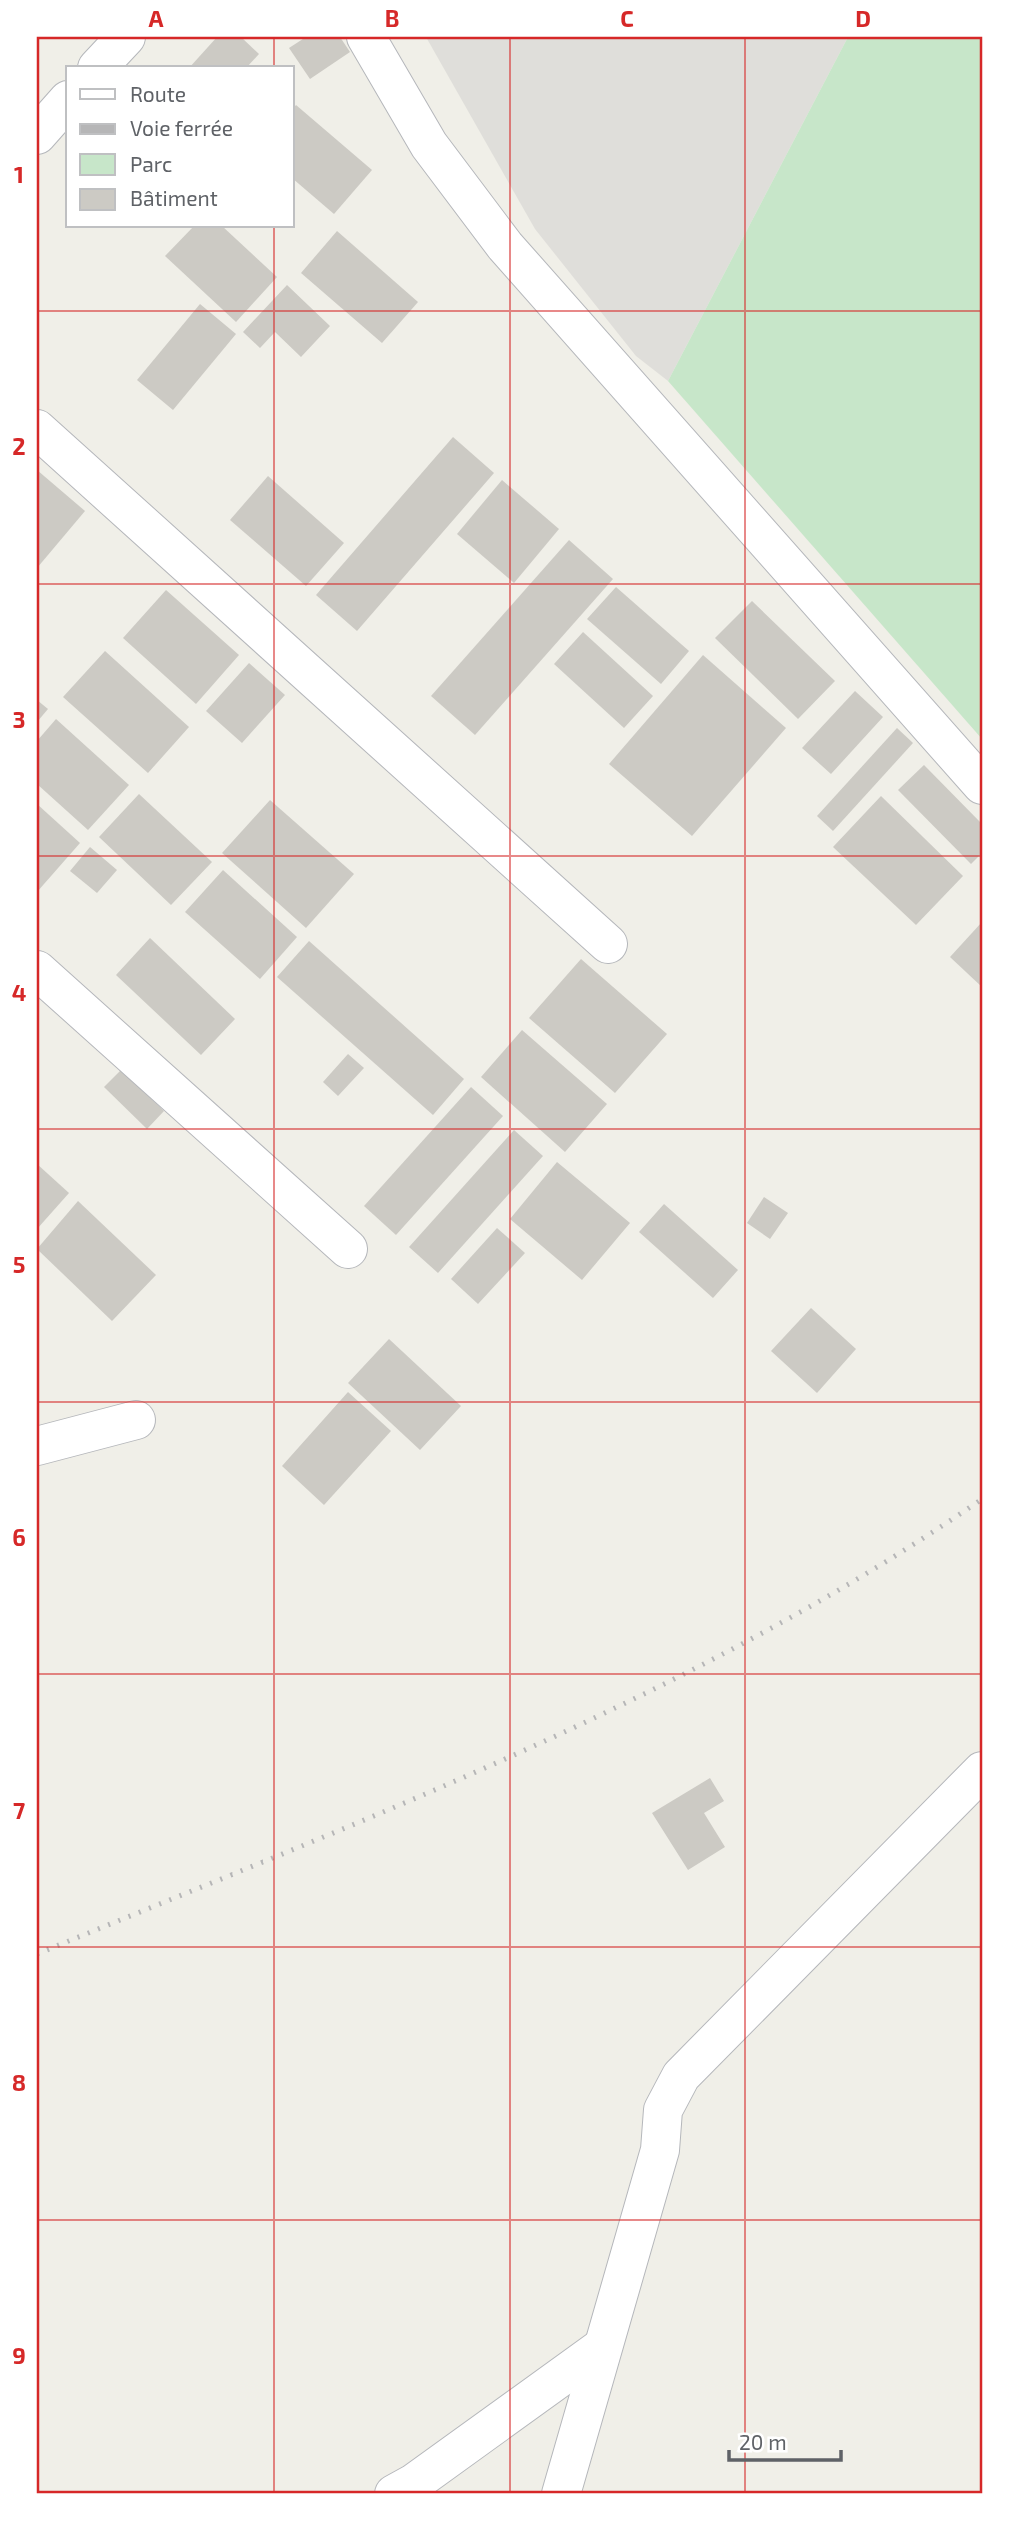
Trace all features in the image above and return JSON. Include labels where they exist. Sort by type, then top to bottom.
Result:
[{"type":"street","points":[[99,66],[126,37]]},
{"type":"street","points":[[366,37],[429,145],[505,246],[982,785]]},
{"type":"street","points":[[37,135],[66,102]]},
{"type":"street","points":[[37,429],[608,944]]},
{"type":"street","points":[[37,970],[348,1249]]},
{"type":"street","points":[[37,1446],[136,1419]]},
{"type":"street","points":[[561,2494],[660,2150],[663,2110],[681,2076],[982,1771]]},
{"type":"street","points":[[394,2494],[414,2483],[601,2348]]},
{"type":"shaded area","points":[[426,37],[848,37],[668,381],[636,356],[535,229]]},
{"type":"green space","points":[[848,37],[982,37],[982,739],[668,381]]},
{"type":"building","points":[[217,37],[241,37],[259,54],[248,66],[191,66]]},
{"type":"building","points":[[306,37],[340,37],[350,52],[310,79],[289,48]]},
{"type":"building","points":[[296,105],[372,170],[334,214],[294,180]]},
{"type":"building","points":[[192,228],[224,228],[277,277],[236,322],[165,256]]},
{"type":"building","points":[[337,231],[418,302],[382,343],[301,273]]},
{"type":"building","points":[[287,285],[330,326],[301,357],[275,332],[260,348],[243,332]]},
{"type":"building","points":[[200,304],[236,334],[173,410],[137,380]]},
{"type":"building","points":[[453,437],[494,473],[357,631],[316,595]]},
{"type":"building","points":[[37,470],[85,511],[37,568]]},
{"type":"building","points":[[268,476],[344,543],[306,586],[230,520]]},
{"type":"building","points":[[502,480],[559,529],[514,583],[457,534]]},
{"type":"building","points":[[569,540],[613,579],[475,735],[431,696]]},
{"type":"building","points":[[616,587],[689,651],[661,684],[587,619]]},
{"type":"building","points":[[166,590],[239,655],[196,704],[123,638]]},
{"type":"building","points":[[752,601],[835,681],[798,719],[715,638]]},
{"type":"building","points":[[583,632],[653,696],[624,728],[554,664]]},
{"type":"building","points":[[105,651],[189,727],[148,773],[63,697]]},
{"type":"building","points":[[703,655],[786,728],[692,836],[609,764]]},
{"type":"building","points":[[249,663],[285,695],[242,743],[206,711]]},
{"type":"building","points":[[855,691],[883,717],[831,774],[802,748]]},
{"type":"building","points":[[37,700],[48,709],[37,722]]},
{"type":"building","points":[[56,719],[129,785],[88,830],[37,784],[37,741]]},
{"type":"building","points":[[897,728],[913,743],[833,831],[817,816]]},
{"type":"building","points":[[924,765],[982,824],[982,853],[971,864],[898,790]]},
{"type":"building","points":[[139,794],[212,862],[171,905],[99,837]]},
{"type":"building","points":[[881,796],[963,876],[916,925],[833,847]]},
{"type":"building","points":[[270,800],[354,874],[306,928],[222,853]]},
{"type":"building","points":[[37,804],[80,843],[37,892]]},
{"type":"building","points":[[90,847],[117,870],[97,893],[70,871]]},
{"type":"building","points":[[223,870],[297,937],[260,979],[185,912]]},
{"type":"building","points":[[982,922],[982,987],[950,957]]},
{"type":"building","points":[[150,938],[235,1019],[201,1055],[116,975]]},
{"type":"building","points":[[309,941],[464,1079],[433,1115],[277,977]]},
{"type":"building","points":[[581,959],[667,1034],[615,1093],[529,1018]]},
{"type":"building","points":[[522,1030],[607,1104],[565,1152],[481,1077]]},
{"type":"building","points":[[348,1054],[364,1068],[338,1096],[323,1082]]},
{"type":"building","points":[[121,1070],[164,1111],[147,1129],[104,1087]]},
{"type":"building","points":[[471,1087],[503,1116],[396,1235],[364,1206]]},
{"type":"building","points":[[514,1130],[543,1156],[438,1273],[409,1247]]},
{"type":"building","points":[[557,1162],[630,1223],[582,1280],[510,1219]]},
{"type":"building","points":[[37,1164],[69,1193],[37,1229]]},
{"type":"building","points":[[764,1197],[788,1213],[770,1239],[747,1223]]},
{"type":"building","points":[[78,1201],[156,1275],[112,1321],[37,1249]]},
{"type":"building","points":[[664,1204],[738,1270],[713,1298],[639,1232]]},
{"type":"building","points":[[497,1228],[525,1253],[478,1304],[451,1279]]},
{"type":"building","points":[[811,1308],[856,1349],[817,1393],[771,1351]]},
{"type":"building","points":[[389,1339],[461,1406],[420,1450],[348,1383]]},
{"type":"building","points":[[348,1392],[391,1431],[324,1505],[282,1466]]},
{"type":"building","points":[[710,1778],[724,1801],[704,1813],[725,1847],[688,1870],[652,1813]]},
{"type":"railway","points":[[37,1954],[401,1804],[642,1695],[758,1635],[872,1570],[982,1499]]}]
